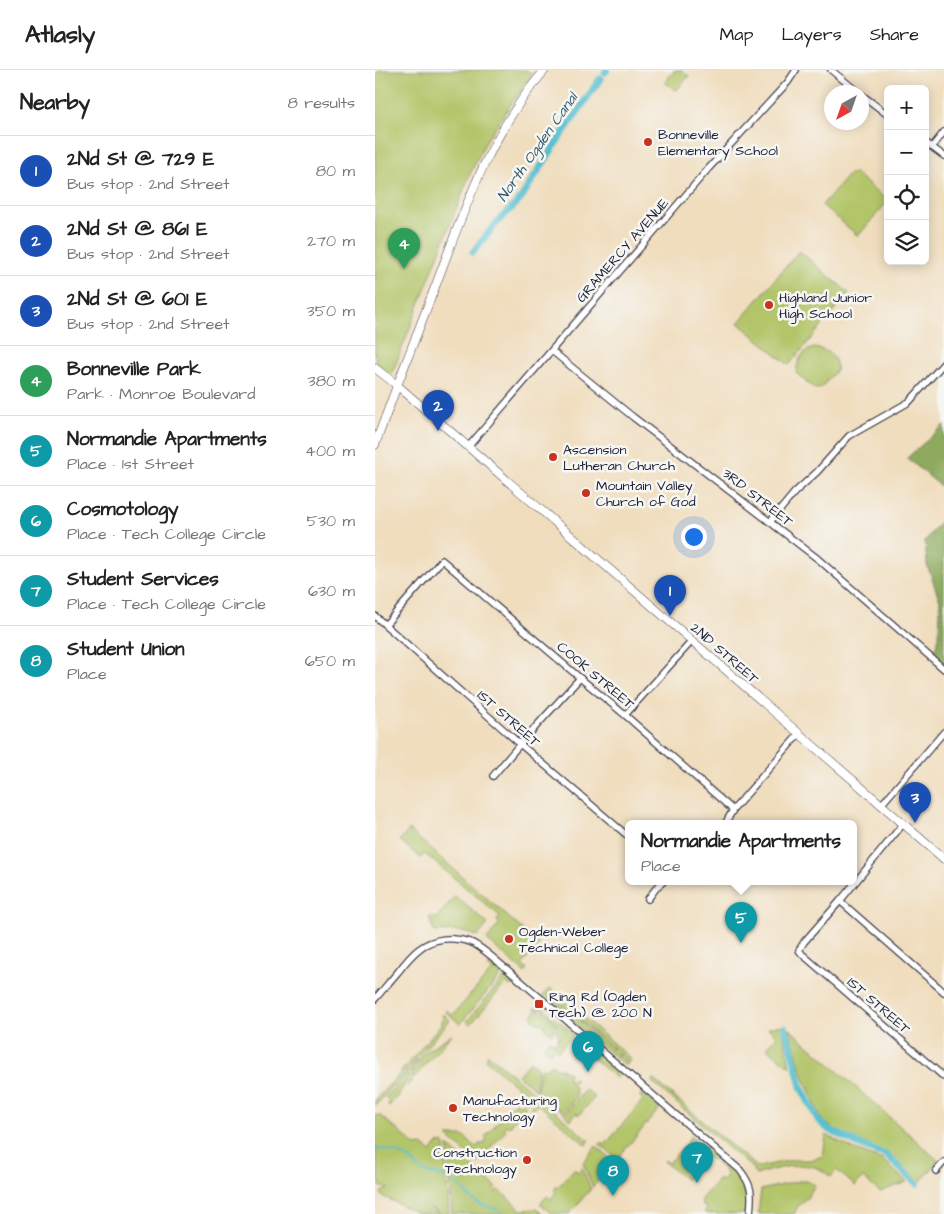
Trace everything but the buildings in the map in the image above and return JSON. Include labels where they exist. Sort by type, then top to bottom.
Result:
[{"type":"main road","points":[[375,445],[479,173],[516,106],[545,70]]},
{"type":"main road","name":"2ND STREET","points":[[375,368],[944,859]]},
{"type":"street","name":"GRAMERCY AVENUE","points":[[468,447],[711,167],[788,82],[796,70]]},
{"type":"street","points":[[831,70],[849,85]]},
{"type":"street","points":[[869,101],[884,111]]},
{"type":"street","points":[[932,147],[944,132]]},
{"type":"street","points":[[929,145],[944,156]]},
{"type":"street","name":"3RD STREET","points":[[552,351],[633,417],[818,560],[944,669]]},
{"type":"street","points":[[770,522],[795,492],[817,472],[849,436],[909,402],[944,363]]},
{"type":"street","name":"COOK STREET","points":[[385,625],[442,560],[625,715],[733,810]]},
{"type":"street","name":"1ST STREET","points":[[375,616],[625,834]]},
{"type":"street","points":[[625,715],[692,641]]},
{"type":"street","points":[[493,776],[580,678]]},
{"type":"street","points":[[881,805],[944,732]]},
{"type":"street","points":[[727,820],[733,810],[799,734]]},
{"type":"street","points":[[857,880],[903,824]]},
{"type":"street","points":[[648,899],[659,885]]},
{"type":"street","points":[[853,885],[840,901],[944,992]]},
{"type":"street","name":"1ST STREET","points":[[840,901],[799,950],[944,1077]]},
{"type":"street","points":[[375,999],[410,958],[424,946],[433,941],[455,938],[471,942],[507,970],[740,1170],[749,1182],[751,1191],[750,1214]]},
{"type":"street","points":[[936,1171],[944,1162]]},
{"type":"green space","points":[[380,70],[527,70],[532,74],[487,139],[470,174],[390,379],[375,365],[375,76]]},
{"type":"green space","points":[[675,70],[681,70],[689,76],[676,91],[665,82]]},
{"type":"green space","points":[[855,173],[884,198],[884,206],[858,236],[822,205],[849,174]]},
{"type":"green space","points":[[799,251],[849,293],[789,365],[738,323]]},
{"type":"green space","points":[[814,348],[830,354],[835,360],[837,369],[821,388],[815,389],[796,373],[801,357]]},
{"type":"green space","points":[[944,425],[944,489],[907,458]]},
{"type":"green space","points":[[944,517],[943,664],[933,655],[939,637],[940,601],[927,565],[925,541]]},
{"type":"green space","points":[[409,830],[539,944],[522,965],[527,969],[525,973],[487,940],[499,924],[497,921],[500,916],[425,854],[421,858],[400,841]]},
{"type":"green space","points":[[455,896],[487,923],[478,936],[459,931],[434,932],[429,918],[432,916],[436,919]]},
{"type":"green space","points":[[491,963],[503,973],[460,1024],[445,1011],[453,1015],[492,970],[488,966]]},
{"type":"green space","points":[[506,975],[512,981],[512,984],[510,986],[506,983],[471,1024],[467,1021]]},
{"type":"green space","points":[[550,988],[631,1059],[629,1062],[546,991]]},
{"type":"green space","points":[[545,992],[628,1063],[626,1066],[543,996]]},
{"type":"green space","points":[[537,1006],[541,1006],[574,1034],[558,1051],[554,1048],[550,1053],[543,1047],[549,1040],[554,1043],[558,1040],[559,1035],[556,1032],[556,1023],[541,1008],[534,1010]]},
{"type":"green space","points":[[538,1010],[555,1023],[552,1034],[543,1024],[537,1023],[532,1019],[533,1014]]},
{"type":"green space","points":[[443,1014],[450,1020],[375,1106],[375,1100],[442,1023]]},
{"type":"green space","points":[[782,1025],[790,1067],[767,1048],[777,1036],[768,1028]]},
{"type":"green space","points":[[789,1028],[939,1161],[920,1182],[888,1154],[838,1132],[822,1120],[804,1079]]},
{"type":"green space","points":[[452,1034],[407,1086],[425,1052]]},
{"type":"green space","points":[[582,1041],[619,1073],[616,1078],[580,1048],[576,1051],[573,1049]]},
{"type":"green space","points":[[488,1054],[535,1094],[527,1103],[523,1099],[526,1094],[487,1061]]},
{"type":"green space","points":[[418,1059],[398,1097],[388,1107],[389,1101],[385,1098],[392,1090],[396,1089],[394,1087]]},
{"type":"green space","points":[[530,1061],[538,1068],[536,1090],[518,1075]]},
{"type":"green space","points":[[551,1064],[569,1073],[568,1080],[576,1079],[572,1084],[575,1087],[576,1097],[564,1113],[537,1091],[540,1070],[543,1067],[545,1069]]},
{"type":"green space","points":[[653,1079],[756,1166],[792,1160],[810,1160],[823,1156],[826,1135],[855,1150],[883,1160],[907,1182],[880,1192],[863,1178],[855,1186],[837,1170],[831,1177],[819,1169],[804,1165],[756,1175],[752,1168],[651,1081]]},
{"type":"green space","points":[[585,1089],[595,1097],[579,1115],[576,1113],[571,1120],[565,1115]]},
{"type":"green space","points":[[641,1094],[644,1094],[660,1108],[617,1159],[599,1144],[601,1142],[605,1145],[643,1100],[640,1097]]},
{"type":"green space","points":[[539,1097],[589,1141],[586,1145],[538,1104],[533,1110],[530,1107]]},
{"type":"green space","points":[[515,1102],[519,1104],[521,1102],[526,1106],[509,1127],[506,1125],[504,1128],[506,1130],[477,1163],[447,1136],[463,1136],[476,1147],[479,1144],[484,1144],[487,1139],[485,1137]]},
{"type":"green space","points":[[375,1115],[381,1116],[416,1146],[422,1145],[431,1152],[437,1144],[443,1143],[445,1146],[449,1214],[441,1214],[432,1208],[431,1210],[439,1214],[419,1214],[382,1196],[381,1192],[388,1189],[380,1186],[375,1147]]},
{"type":"green space","points":[[690,1136],[716,1158],[713,1161],[704,1154],[698,1160],[701,1163],[686,1180],[664,1162],[665,1160],[669,1163],[689,1140]]},
{"type":"green space","points":[[448,1146],[496,1187],[494,1190],[496,1192],[498,1189],[521,1210],[537,1209],[542,1214],[452,1214]]},
{"type":"green space","points":[[596,1146],[614,1162],[593,1187],[583,1163]]},
{"type":"green space","points":[[718,1160],[722,1160],[742,1180],[747,1197],[745,1214],[706,1214],[704,1212],[706,1211],[701,1199],[719,1179],[722,1181],[726,1178],[725,1171],[716,1163]]},
{"type":"green space","points":[[582,1168],[591,1189],[569,1214],[552,1214],[540,1204],[547,1196],[551,1199],[556,1192],[554,1190],[556,1187],[574,1169],[579,1172]]},
{"type":"green space","points":[[799,1181],[807,1181],[815,1185],[794,1214],[758,1214],[761,1190]]},
{"type":"waterway","name":"North Ogden Canal","points":[[473,252],[499,220],[519,201],[600,79]]},
{"type":"waterway","points":[[785,1027],[801,1087],[818,1120],[828,1129],[860,1145],[886,1155],[917,1184]]},
{"type":"waterway","points":[[377,1149],[399,1153],[411,1160],[421,1170],[446,1178]]},
{"type":"waterway","points":[[453,1182],[477,1203],[499,1210],[503,1214]]},
{"type":"place","name":"Bonneville Elementary School","points":[[648,142]]},
{"type":"place","name":"Bonneville Park","points":[[404,269]]},
{"type":"place","name":"Highland Junior High School","points":[[769,305]]},
{"type":"place","name":"2Nd St @ 861 E","points":[[438,431]]},
{"type":"place","name":"Ascension Lutheran Church","points":[[553,457]]},
{"type":"place","name":"Mountain Valley Church of God","points":[[586,493]]},
{"type":"place","name":"2Nd St @ 729 E","points":[[670,616]]},
{"type":"place","name":"2Nd St @ 601 E","points":[[915,823]]},
{"type":"place","name":"Ogden-Weber Technical College","points":[[509,939]]},
{"type":"place","name":"Normandie Apartments","points":[[741,943]]},
{"type":"place","name":"Ring Rd (Ogden Tech) @ 200 N","points":[[539,1004]]},
{"type":"place","name":"Cosmotology","points":[[588,1072]]},
{"type":"place","name":"Manufacturing Technology","points":[[453,1108]]},
{"type":"place","name":"Construction Technology","points":[[527,1160]]},
{"type":"place","name":"Student Services","points":[[697,1183]]},
{"type":"place","name":"Student Union","points":[[613,1196]]}]
